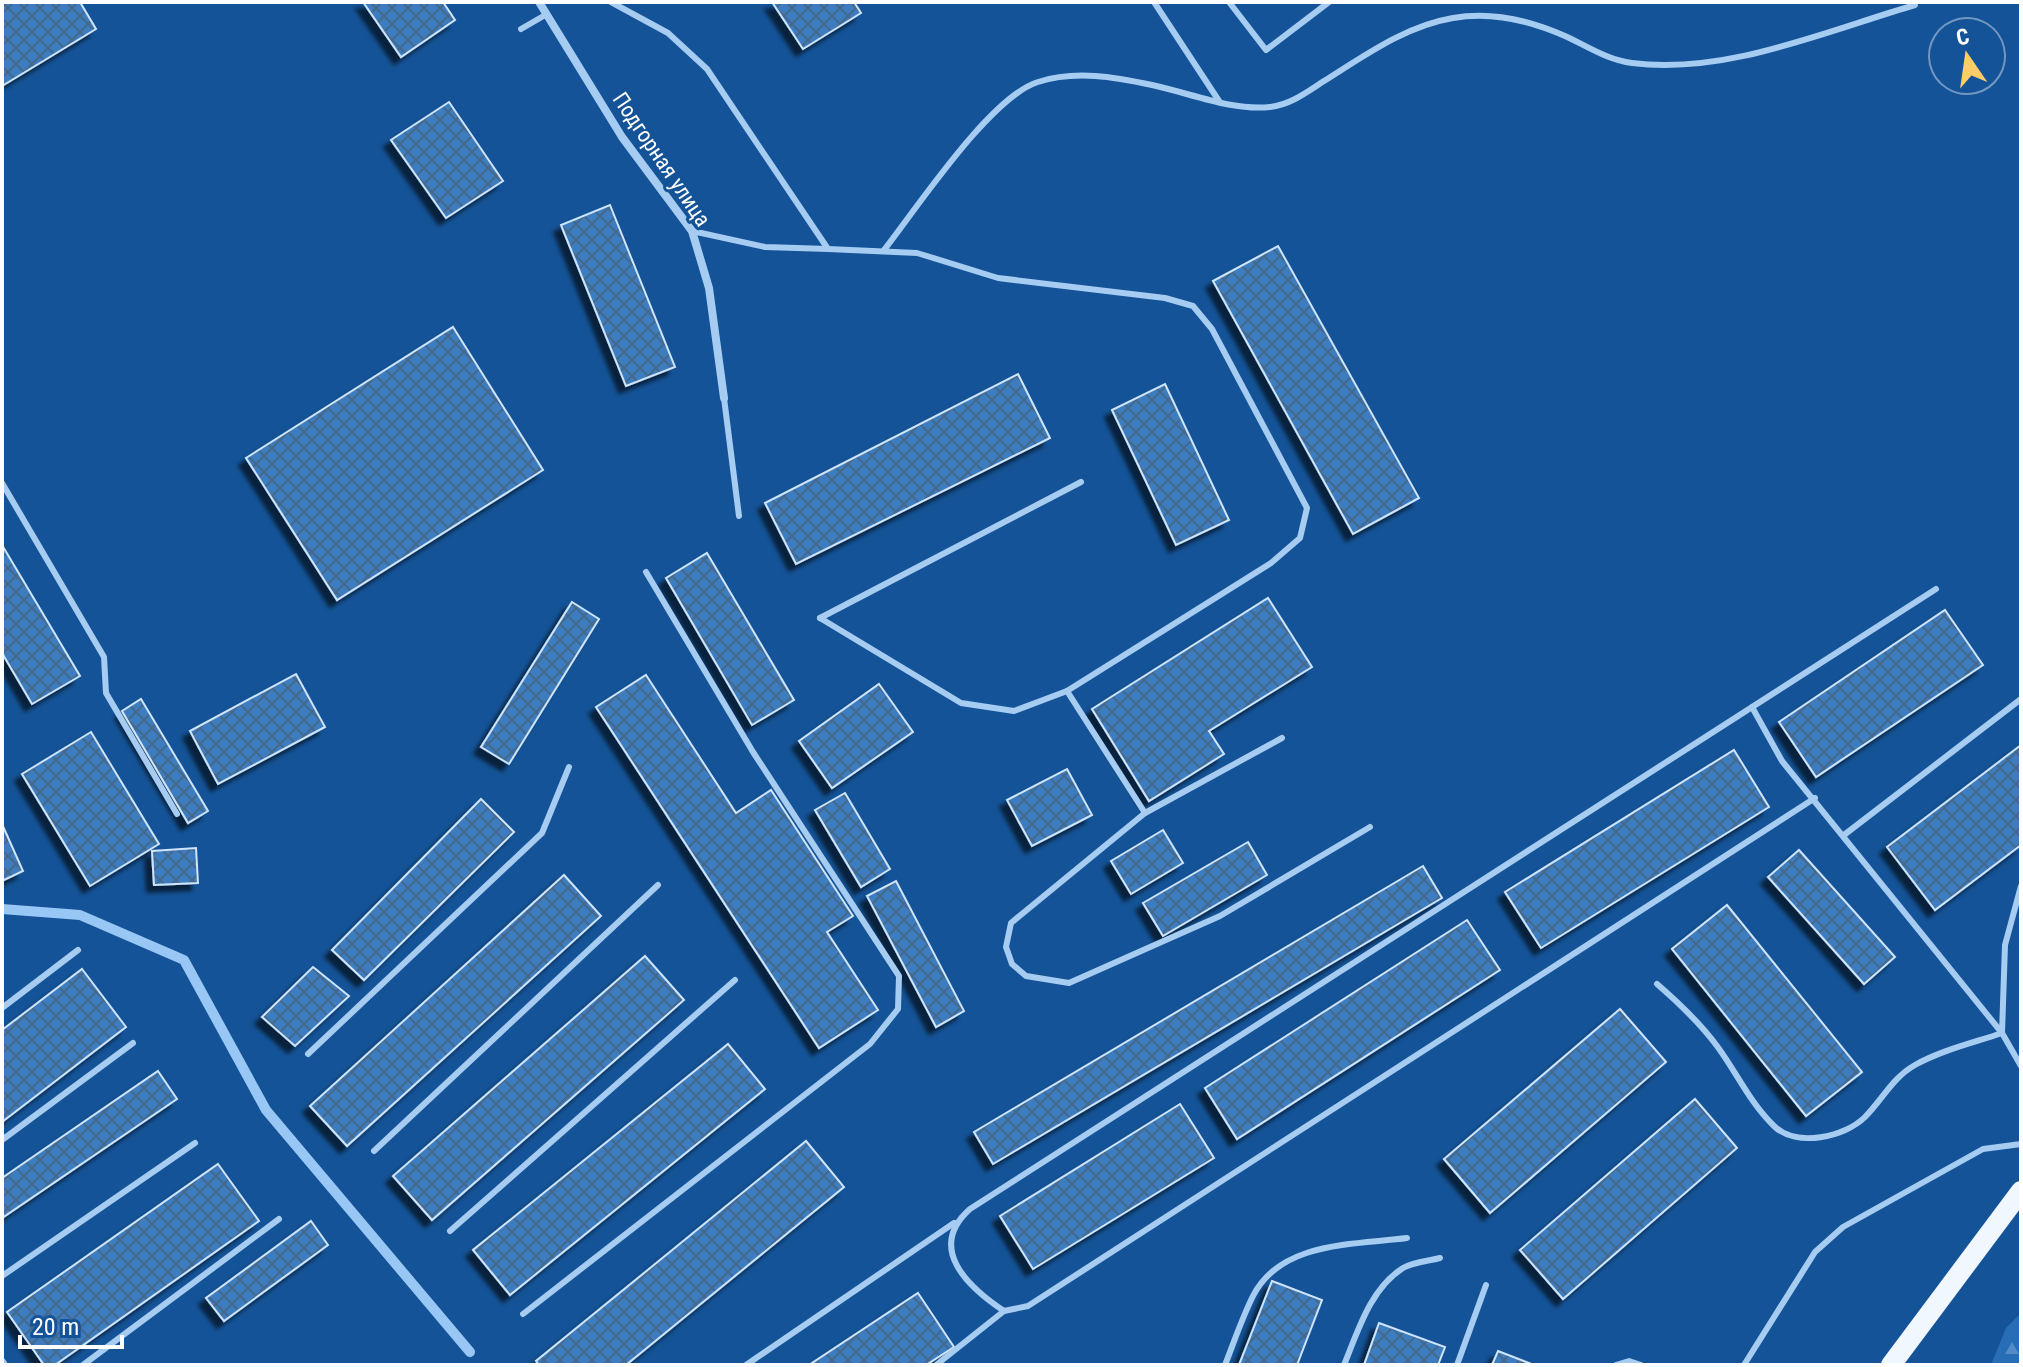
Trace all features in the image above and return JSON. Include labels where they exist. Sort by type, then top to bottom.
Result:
[{"type":"main road","points":[[1891,1365],[2021,1191]]},
{"type":"street","name":"Подгорная улица","points":[[539,2],[622,137],[692,231],[709,288],[724,398]]},
{"type":"lane","points":[[611,2],[668,33],[707,69],[828,249]]},
{"type":"lane","points":[[1154,2],[1219,101]]},
{"type":"lane","points":[[1229,2],[1266,50],[1329,2]]},
{"type":"lane","points":[[884,250],[984,123],[1014,95],[1035,82],[1061,76],[1091,75],[1248,108],[1274,107],[1301,97],[1403,33],[1456,17],[1522,20],[1607,57],[1633,63],[1675,63],[1714,60],[1762,50],[1915,5]]},
{"type":"lane","points":[[521,29],[547,14]]},
{"type":"lane","points":[[692,231],[765,247],[917,253],[998,278],[1165,298],[1193,306],[1212,329],[1307,508],[1300,538],[1271,563],[1067,691],[1014,711],[961,703],[820,618],[1081,482]]},
{"type":"lane","points":[[724,398],[739,516]]},
{"type":"lane","points":[[2,483],[104,657],[106,693],[177,814]]},
{"type":"lane","points":[[523,1314],[870,1044],[898,1009],[899,976],[753,752],[646,572]]},
{"type":"lane","points":[[746,1365],[970,1209],[1936,589]]},
{"type":"lane","points":[[1067,691],[1145,813]]},
{"type":"lane","points":[[1844,835],[2021,699]]},
{"type":"lane","points":[[1752,707],[1782,761],[2002,1033],[2021,1066]]},
{"type":"lane","points":[[1282,738],[1145,813],[1011,923],[1006,947],[1012,964],[1026,976],[1069,983],[1220,916],[1370,827]]},
{"type":"lane","points":[[308,1054],[542,833],[569,767]]},
{"type":"lane","points":[[936,1365],[1004,1311],[1028,1306],[1815,798]]},
{"type":"lane","points":[[374,1151],[658,885]]},
{"type":"lane","points":[[2002,1033],[2005,945],[2021,886]]},
{"type":"lane","points":[[2,1008],[78,950]]},
{"type":"lane","points":[[450,1231],[735,980]]},
{"type":"lane","points":[[1657,984],[1686,1009],[1718,1047],[1749,1097],[1777,1129],[1806,1139],[1837,1133],[1863,1119],[1893,1079],[1916,1065],[2002,1033]]},
{"type":"lane","points":[[2,1140],[133,1043]]},
{"type":"lane","points":[[2,1276],[195,1143]]},
{"type":"lane","points":[[1744,1365],[1815,1252],[1843,1227],[1983,1149],[2021,1144]]},
{"type":"lane","points":[[83,1365],[279,1219]]},
{"type":"lane","points":[[954,1223],[950,1239],[954,1259],[979,1294],[1004,1311]]},
{"type":"lane","points":[[1225,1365],[1254,1294],[1273,1271],[1312,1251],[1407,1238]]},
{"type":"lane","points":[[1344,1365],[1364,1315],[1385,1283],[1405,1266],[1440,1258]]},
{"type":"lane","points":[[1457,1365],[1486,1285]]},
{"type":"lane","points":[[1616,1365],[1629,1361],[1641,1365]]},
{"type":"green space","points":[[2021,1313],[2021,1365],[1991,1365],[2006,1328]]},
{"type":"building","points":[[2,2],[80,2],[96,29],[2,86]]},
{"type":"building","points":[[363,2],[443,2],[455,20],[401,57]]},
{"type":"building","points":[[772,2],[854,2],[861,13],[803,49]]},
{"type":"building","points":[[449,102],[503,181],[446,218],[391,140]]},
{"type":"building","points":[[610,205],[675,367],[626,386],[561,225]]},
{"type":"building","points":[[1278,246],[1419,498],[1353,534],[1213,281]]},
{"type":"building","points":[[453,327],[543,470],[337,600],[246,458]]},
{"type":"building","points":[[1018,374],[1050,438],[796,564],[765,503]]},
{"type":"building","points":[[1165,384],[1229,520],[1176,545],[1112,410]]},
{"type":"building","points":[[2,545],[80,676],[32,704],[2,653]]},
{"type":"building","points":[[707,553],[794,700],[752,725],[666,578]]},
{"type":"building","points":[[1268,598],[1312,667],[1209,731],[1224,754],[1149,801],[1092,709]]},
{"type":"building","points":[[572,602],[599,619],[509,764],[481,747]]},
{"type":"building","points":[[1945,610],[1983,665],[1816,777],[1779,722]]},
{"type":"building","points":[[296,674],[325,727],[218,784],[190,731]]},
{"type":"building","points":[[646,675],[736,813],[771,790],[853,916],[827,932],[878,1010],[819,1048],[596,707]]},
{"type":"building","points":[[879,684],[913,732],[832,788],[799,741]]},
{"type":"building","points":[[141,699],[208,811],[188,823],[122,711]]},
{"type":"building","points":[[91,732],[159,844],[90,886],[22,774]]},
{"type":"building","points":[[2021,745],[2021,845],[1935,910],[1887,847]]},
{"type":"building","points":[[1734,750],[1769,807],[1541,948],[1505,892]]},
{"type":"building","points":[[1067,769],[1092,815],[1032,846],[1007,800]]},
{"type":"building","points":[[845,793],[890,869],[861,887],[815,810]]},
{"type":"building","points":[[481,799],[514,832],[364,980],[332,950]]},
{"type":"building","points":[[2,824],[23,871],[2,881]]},
{"type":"building","points":[[1163,830],[1183,863],[1131,894],[1111,861]]},
{"type":"building","points":[[1248,842],[1267,875],[1163,936],[1143,903]]},
{"type":"building","points":[[196,848],[198,883],[154,885],[152,851]]},
{"type":"building","points":[[1799,850],[1895,957],[1864,984],[1768,877]]},
{"type":"building","points":[[1423,866],[1442,898],[993,1164],[974,1132]]},
{"type":"building","points":[[564,875],[601,916],[347,1146],[310,1106]]},
{"type":"building","points":[[896,881],[964,1011],[936,1027],[867,896]]},
{"type":"building","points":[[1727,905],[1862,1072],[1806,1116],[1672,949]]},
{"type":"building","points":[[1467,920],[1500,970],[1237,1139],[1205,1088]]},
{"type":"building","points":[[645,956],[684,1000],[432,1220],[393,1176]]},
{"type":"building","points":[[313,967],[349,996],[295,1046],[262,1017]]},
{"type":"building","points":[[82,969],[126,1027],[2,1122],[2,1030]]},
{"type":"building","points":[[1620,1009],[1666,1062],[1490,1213],[1444,1159]]},
{"type":"building","points":[[728,1044],[765,1089],[510,1295],[473,1250]]},
{"type":"building","points":[[158,1071],[177,1099],[2,1218],[2,1178]]},
{"type":"building","points":[[1695,1099],[1737,1148],[1563,1299],[1520,1250]]},
{"type":"building","points":[[1180,1104],[1214,1158],[1033,1269],[1000,1216]]},
{"type":"building","points":[[806,1141],[844,1187],[626,1365],[539,1365],[536,1361]]},
{"type":"building","points":[[218,1164],[259,1221],[55,1365],[44,1365],[7,1312]]},
{"type":"building","points":[[311,1221],[328,1245],[224,1321],[206,1298]]},
{"type":"building","points":[[1272,1281],[1322,1300],[1297,1365],[1239,1365]]},
{"type":"building","points":[[918,1293],[954,1347],[926,1365],[809,1365]]},
{"type":"building","points":[[1379,1323],[1445,1347],[1438,1365],[1364,1365]]},
{"type":"building","points":[[1498,1351],[1534,1365],[1492,1365]]},
{"type":"waterway","points":[[2,909],[80,915],[184,960],[266,1110],[470,1352]]}]
